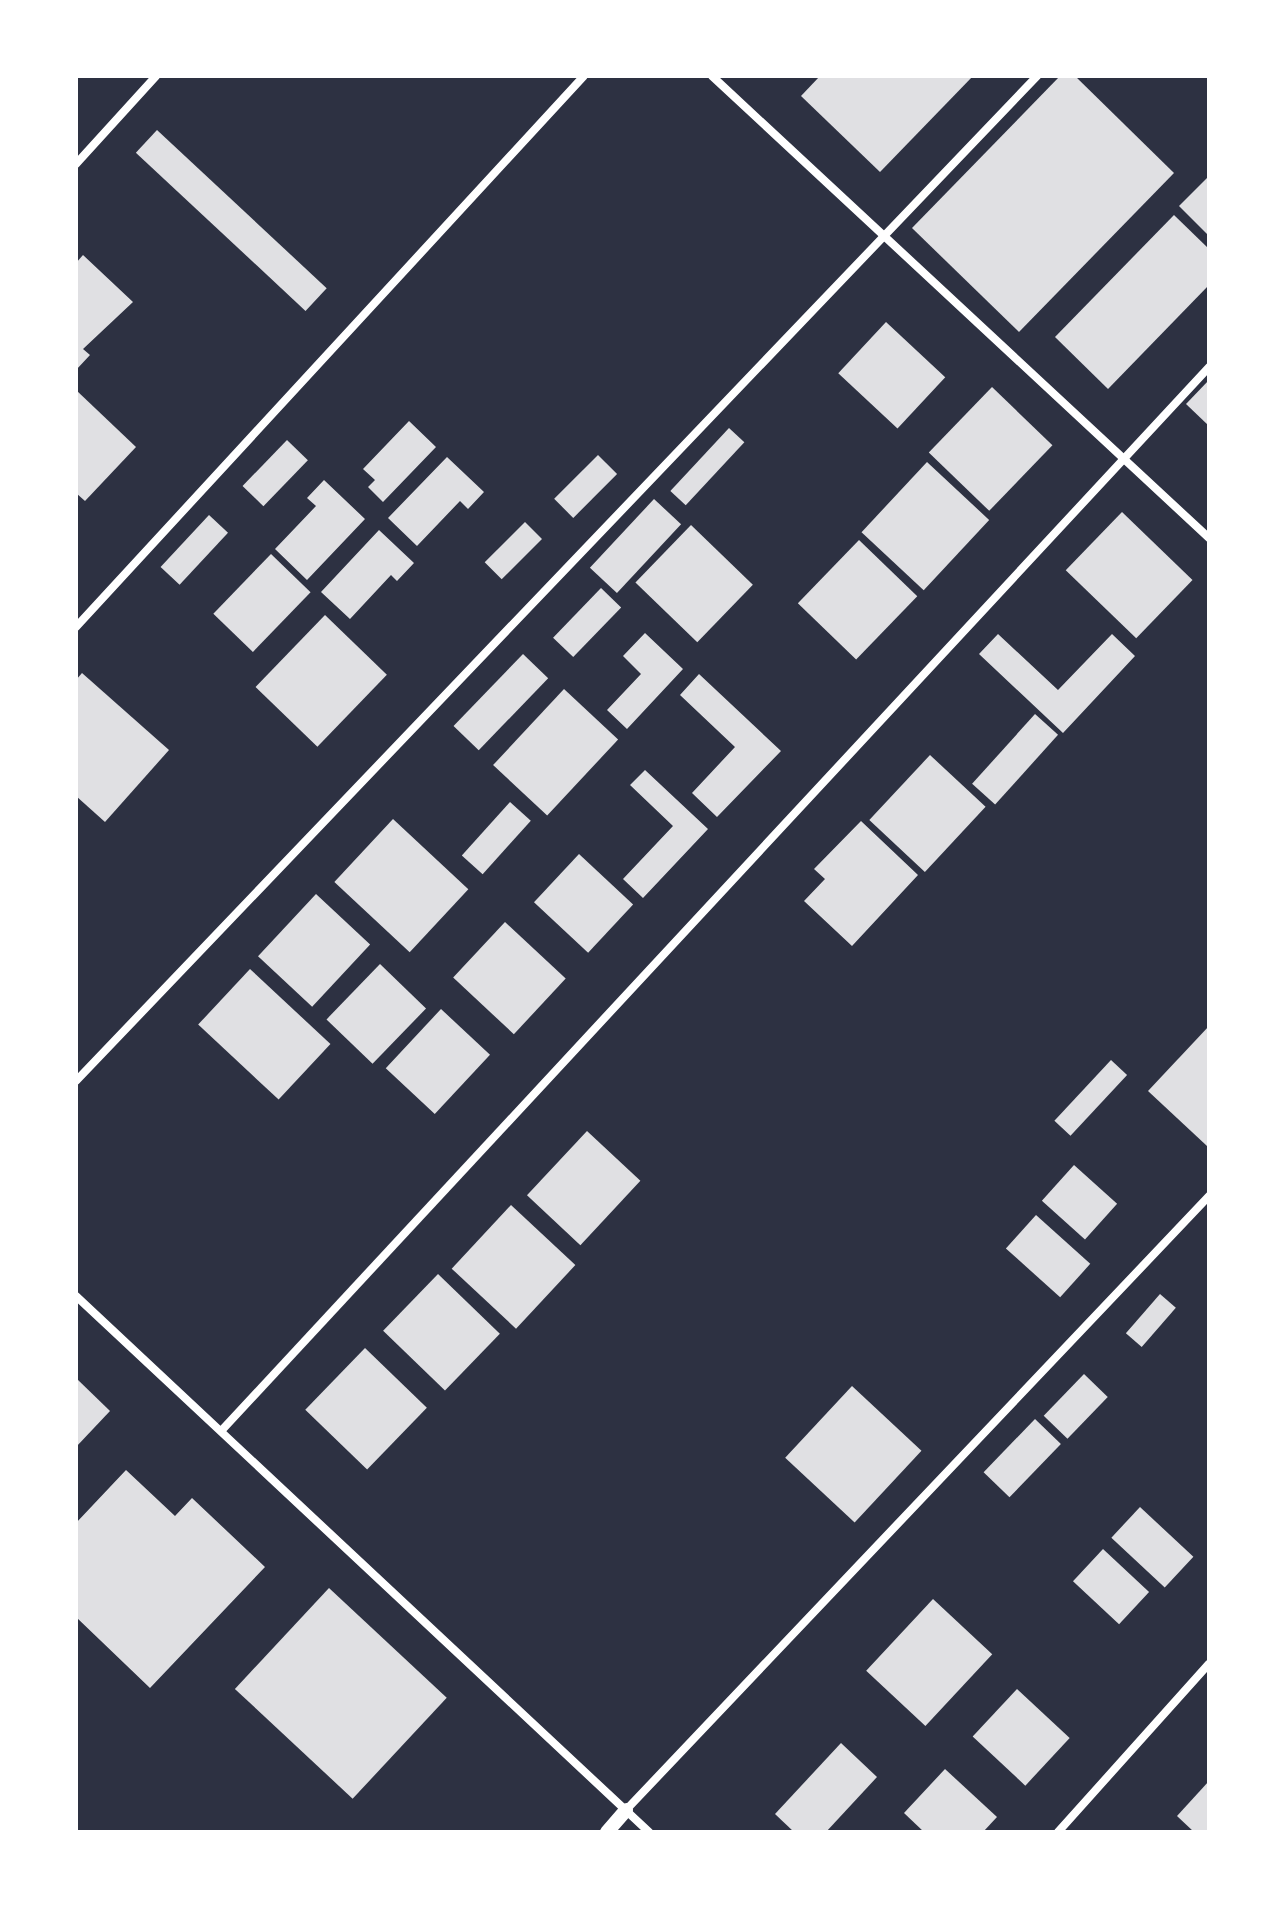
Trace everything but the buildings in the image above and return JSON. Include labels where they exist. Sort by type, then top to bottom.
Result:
[{"type":"street","points":[[76,164],[156,76]]},
{"type":"street","points":[[76,627],[584,76]]},
{"type":"street","points":[[712,76],[1209,538]]},
{"type":"street","points":[[76,1081],[886,238],[1037,76]]},
{"type":"street","points":[[222,1430],[1209,367]]},
{"type":"street","points":[[607,1832],[1209,1196]]},
{"type":"street","points":[[76,1296],[649,1832]]},
{"type":"street","points":[[1058,1832],[1209,1664]]}]
